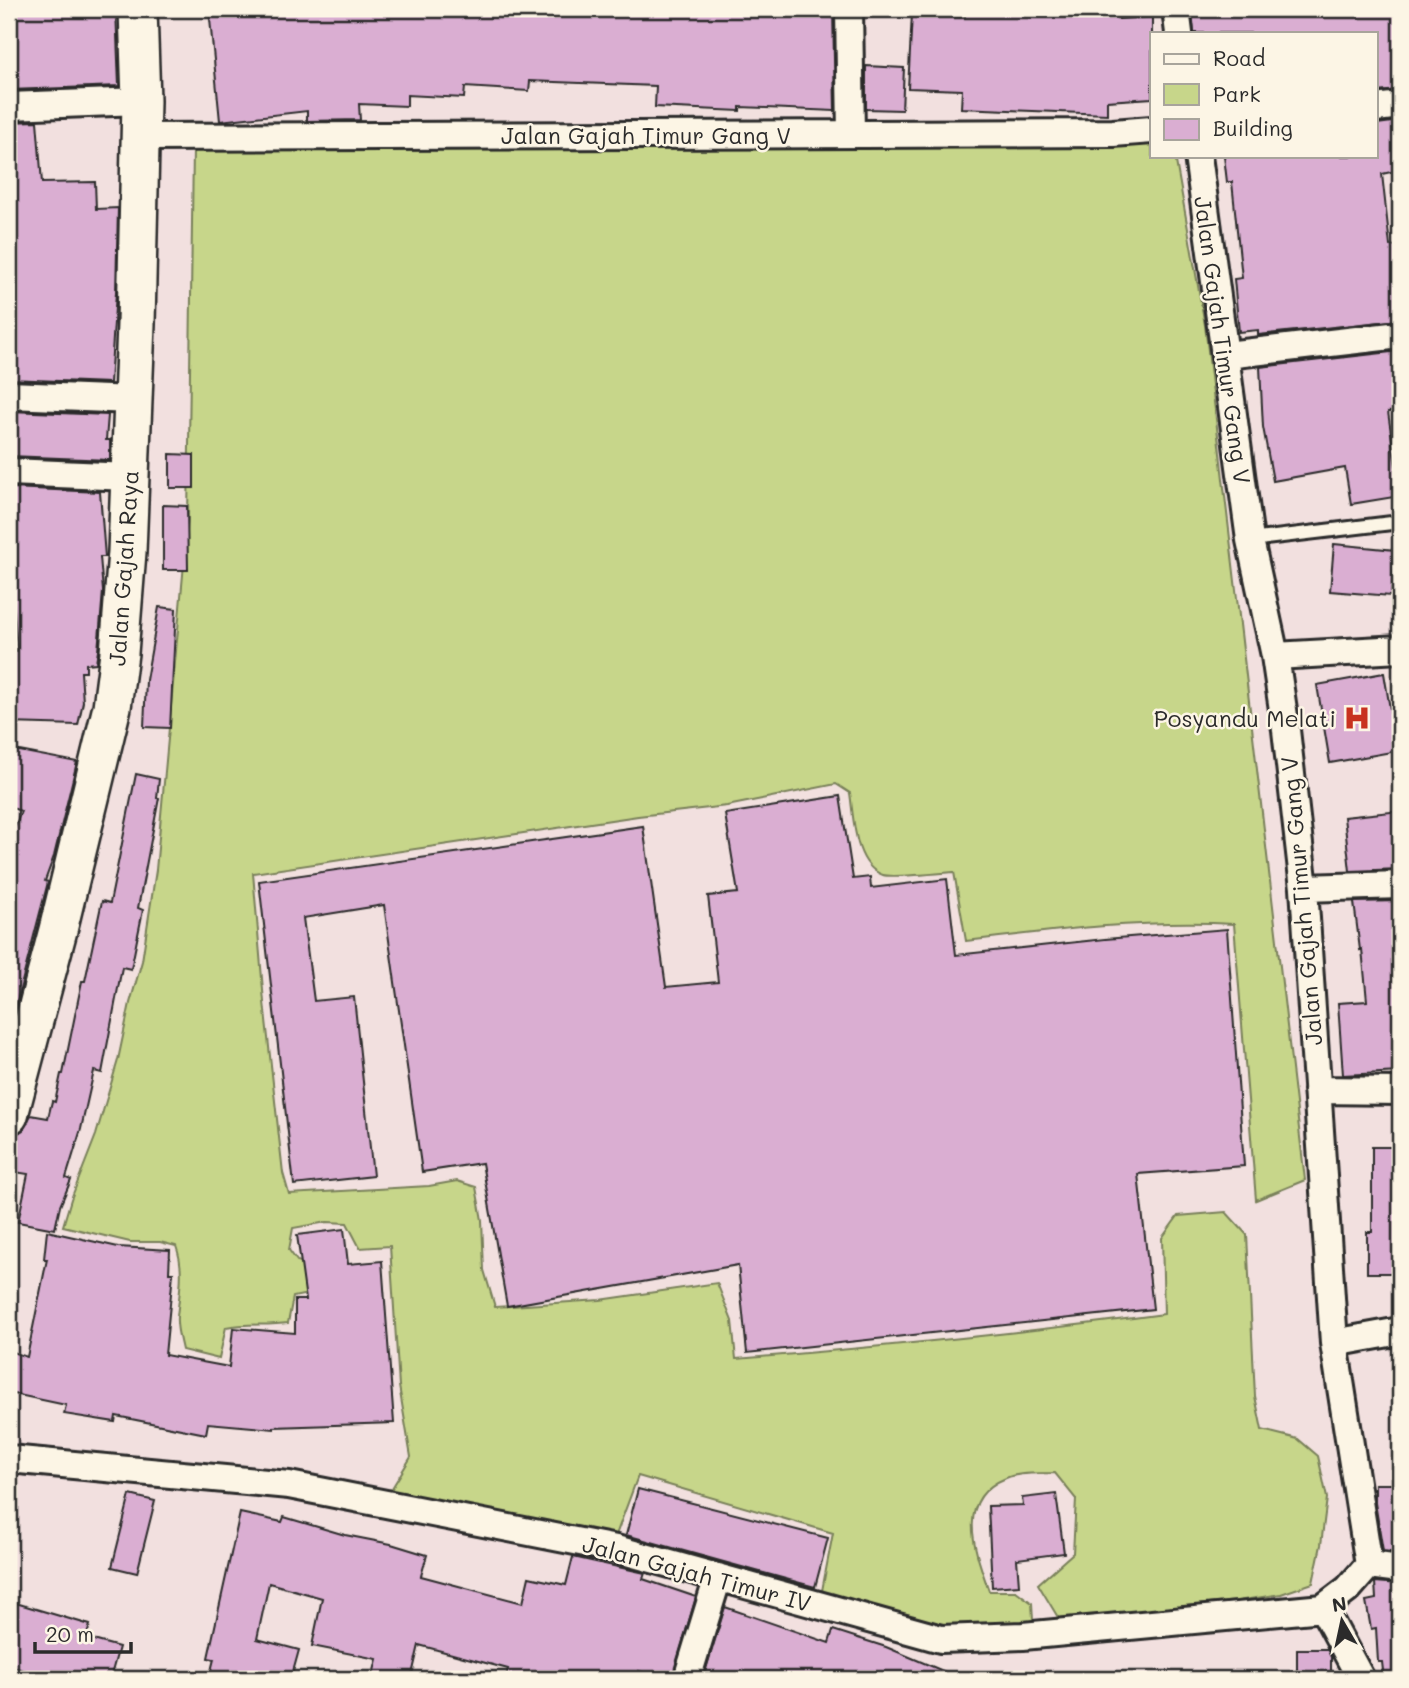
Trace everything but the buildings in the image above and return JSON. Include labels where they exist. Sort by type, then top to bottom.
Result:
[{"type":"main road","name":"Jalan Gajah Raya","points":[[9,1113],[58,930],[112,708],[119,653],[133,400],[141,101],[138,9]]},
{"type":"street","points":[[849,9],[851,134]]},
{"type":"street","points":[[1176,9],[1180,32]]},
{"type":"street","points":[[9,106],[141,101]]},
{"type":"street","points":[[1378,108],[1400,105]]},
{"type":"street","name":"Jalan Gajah Timur Gang V","points":[[140,136],[1114,133],[1150,130]]},
{"type":"street","name":"Jalan Gajah Timur Gang V","points":[[1198,158],[1250,540],[1275,656],[1304,888],[1334,1343],[1368,1565]]},
{"type":"street","points":[[1226,355],[1400,335]]},
{"type":"street","points":[[9,395],[133,400]]},
{"type":"street","points":[[9,472],[130,477]]},
{"type":"street","points":[[1275,656],[1400,649]]},
{"type":"street","points":[[1304,888],[1400,885]]},
{"type":"street","points":[[1317,1090],[1400,1091]]},
{"type":"street","points":[[1334,1343],[1400,1331]]},
{"type":"street","name":"Jalan Gajah Timur IV","points":[[9,1459],[289,1485],[617,1549],[941,1639],[1023,1636],[1323,1608]]},
{"type":"street","points":[[1361,1679],[1323,1608],[1348,1589],[1368,1565],[1400,1569]]},
{"type":"street","points":[[687,1679],[718,1577]]},
{"type":"lane","points":[[1250,540],[1400,522]]},
{"type":"green space","points":[[1150,142],[1150,158],[1175,158],[1205,325],[1305,1180],[1256,1200],[1234,924],[1133,924],[966,941],[954,872],[888,876],[873,870],[866,862],[857,840],[850,793],[836,784],[727,806],[638,816],[253,873],[264,1002],[283,1173],[289,1194],[429,1186],[457,1181],[476,1187],[482,1220],[484,1270],[495,1307],[600,1300],[717,1283],[732,1321],[736,1359],[950,1339],[1164,1314],[1162,1238],[1178,1216],[1226,1212],[1247,1235],[1255,1396],[1262,1430],[1298,1439],[1318,1456],[1327,1498],[1313,1583],[1281,1594],[1237,1601],[1059,1619],[1038,1584],[1073,1553],[1076,1499],[1055,1473],[1023,1474],[1006,1478],[990,1487],[979,1499],[974,1512],[973,1527],[978,1559],[989,1591],[1016,1591],[1032,1603],[1033,1620],[1007,1629],[927,1627],[821,1596],[833,1533],[638,1476],[616,1535],[389,1493],[411,1457],[399,1386],[390,1246],[360,1248],[347,1223],[327,1222],[293,1228],[289,1250],[297,1261],[312,1265],[327,1290],[293,1297],[288,1323],[226,1327],[219,1359],[182,1350],[177,1325],[181,1273],[176,1246],[160,1242],[130,1242],[63,1226],[96,1135],[118,1060],[142,961],[156,870],[188,520],[193,149]]},
{"type":"place","name":"Posyandu Melati","points":[[1357,718]]}]
